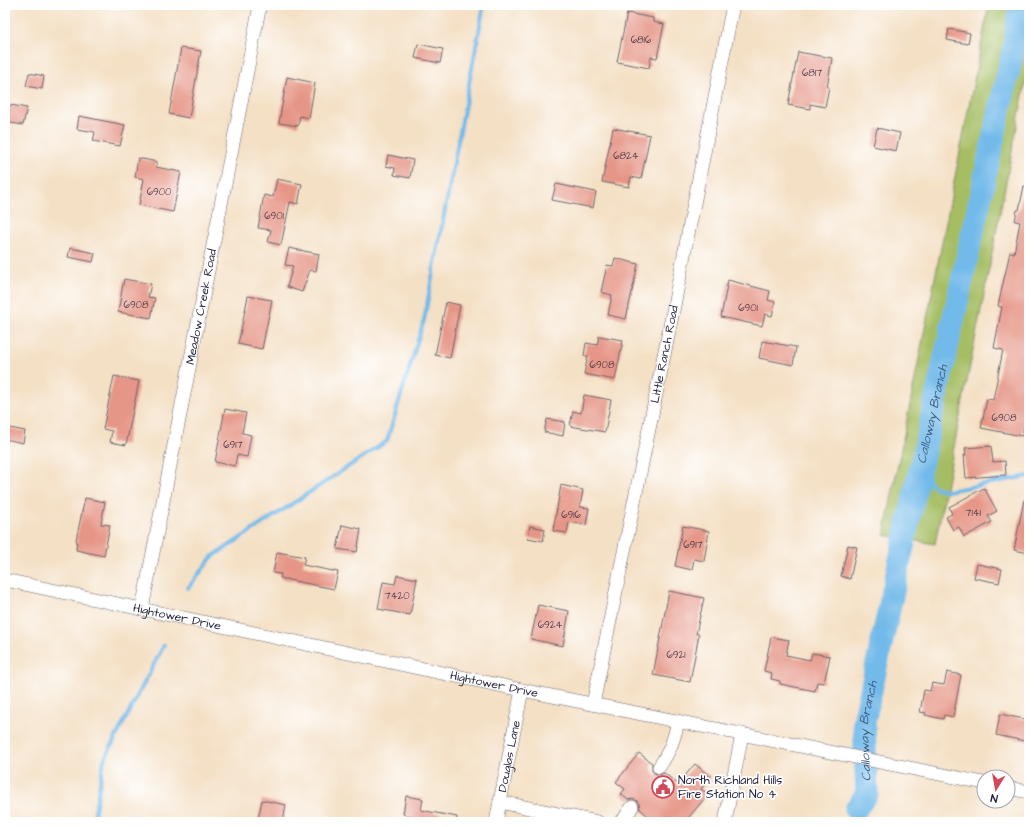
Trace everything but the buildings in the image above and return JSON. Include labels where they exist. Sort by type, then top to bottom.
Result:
[{"type":"street","name":"Meadow Creek Road","points":[[142,608],[260,5]]},
{"type":"street","name":"Little Ranch Road","points":[[593,704],[671,321],[733,5]]},
{"type":"street","name":"Hightower Drive","points":[[5,580],[522,690],[976,781]]},
{"type":"street","name":"Douglas Lane","points":[[496,822],[522,690]]},
{"type":"street","points":[[659,767],[669,752],[678,721]]},
{"type":"street","points":[[725,822],[742,734]]},
{"type":"street","points":[[1016,790],[1029,792]]},
{"type":"street","points":[[500,802],[598,822]]},
{"type":"street","points":[[620,822],[622,822],[632,807]]},
{"type":"green space","points":[[989,5],[1029,5],[1029,65],[935,544],[884,535]]},
{"type":"waterway","points":[[188,588],[212,557],[387,441],[424,320],[484,5]]},
{"type":"waterway","name":"Calloway Branch","points":[[856,809],[867,794],[864,722],[1014,46],[1020,5]]},
{"type":"waterway","points":[[1019,8],[1029,18]]},
{"type":"waterway","points":[[928,437],[926,478],[934,487],[948,491],[1029,476]]},
{"type":"waterway","points":[[93,822],[104,760],[164,645]]},
{"type":"waterway","name":"Calloway Branch","points":[[853,822],[856,809]]},
{"type":"place","name":"North Richland Hills Fire Station No 4","points":[[663,787]]}]
